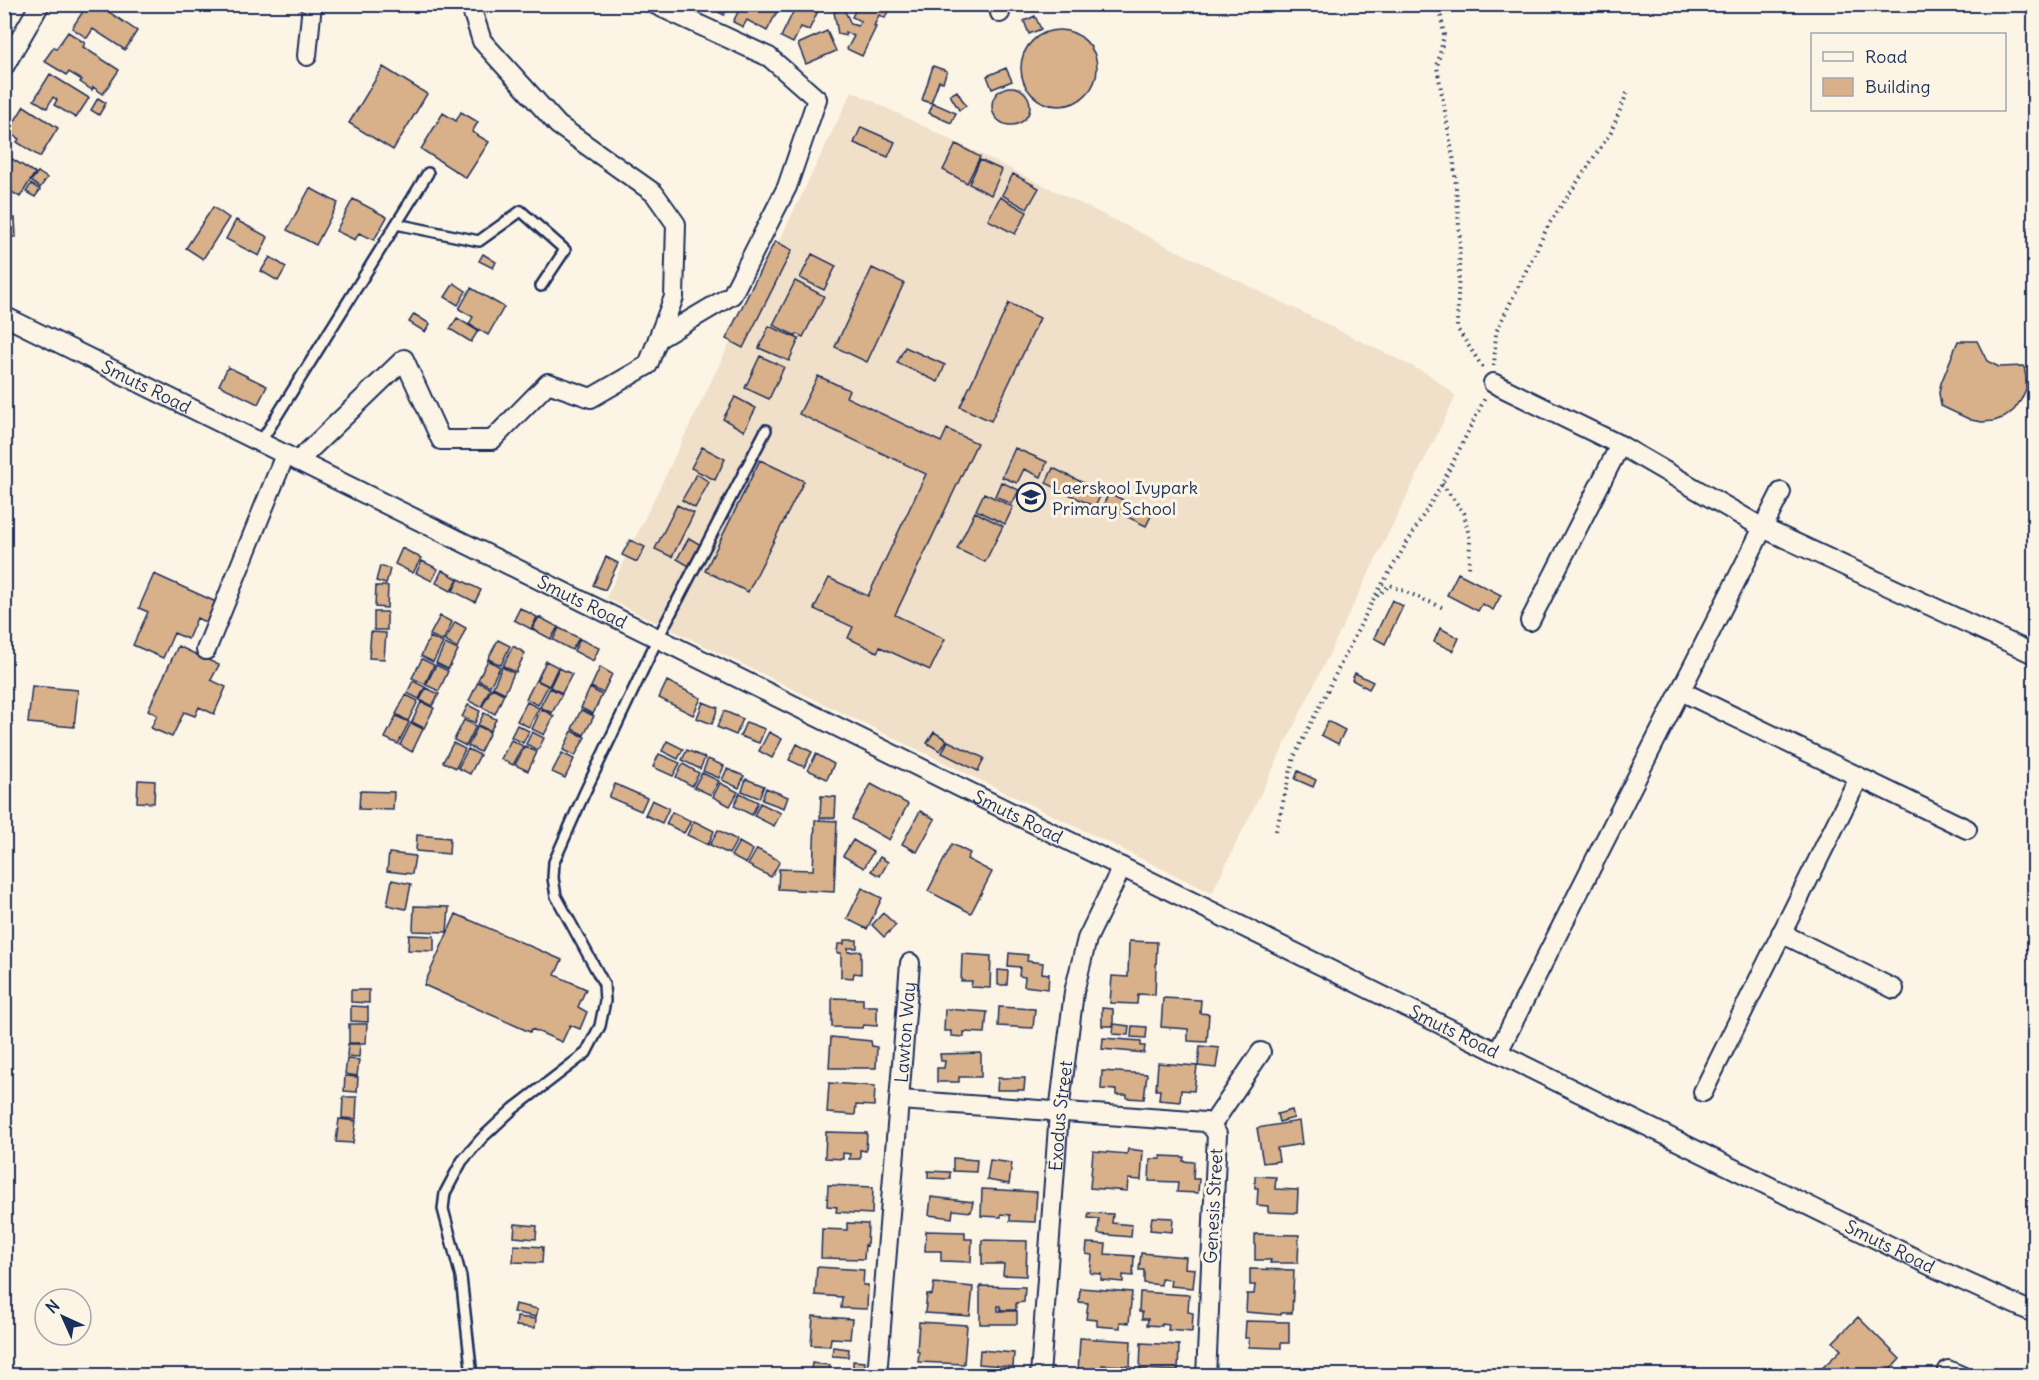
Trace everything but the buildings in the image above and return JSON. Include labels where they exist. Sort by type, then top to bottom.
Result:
[{"type":"street","points":[[4,67],[40,4]]},
{"type":"street","points":[[307,56],[312,4]]},
{"type":"street","points":[[206,650],[292,458],[404,359],[441,440],[492,440],[548,382],[591,398],[648,365],[674,297],[676,224],[654,193],[558,125],[482,41],[470,4]]},
{"type":"street","points":[[654,4],[769,57],[817,99],[787,187],[732,295],[658,339]]},
{"type":"street","name":"Smuts Road","points":[[4,316],[1935,1268],[2034,1313]]},
{"type":"street","points":[[1493,383],[1620,445],[1763,528],[2034,654]]},
{"type":"street","points":[[1530,621],[1620,445]]},
{"type":"street","points":[[1498,1052],[1781,492]]},
{"type":"street","points":[[1681,691],[1967,829]]},
{"type":"street","points":[[1703,1092],[1859,777]]},
{"type":"street","name":"Exodus Street","points":[[1040,1376],[1059,1113],[1074,992],[1087,939],[1122,867]]},
{"type":"street","points":[[1781,933],[1894,989]]},
{"type":"street","name":"Lawton Way","points":[[900,1100],[910,963]]},
{"type":"street","name":"Genesis Street","points":[[1206,1376],[1217,1134],[1211,1126],[1261,1052]]},
{"type":"street","points":[[877,1376],[900,1100],[1205,1122],[1211,1126]]},
{"type":"lane","points":[[261,442],[428,173]]},
{"type":"lane","points":[[396,224],[479,241],[521,211],[565,250],[542,286]]},
{"type":"lane","points":[[472,1376],[461,1277],[443,1209],[445,1194],[462,1161],[482,1138],[513,1108],[586,1053],[600,1026],[605,1001],[604,984],[556,896],[553,878],[554,862],[658,638],[766,430]]},
{"type":"path","points":[[1439,4],[1444,35],[1437,67],[1454,162],[1460,239],[1457,328],[1493,383]]},
{"type":"path","points":[[1276,831],[1294,757],[1374,598],[1442,484],[1493,383],[1496,332],[1549,224],[1611,132],[1628,91]]},
{"type":"path","points":[[1442,484],[1464,513],[1470,540],[1468,568]]},
{"type":"path","points":[[1374,598],[1390,585],[1446,609]]},
{"type":"shaded area","name":"Laerskool Ivypark Primary School","points":[[852,91],[1430,375],[1456,396],[1212,893],[606,598]]},
{"type":"place","name":"Laerskool Ivypark Primary School","points":[[1031,497]]}]
